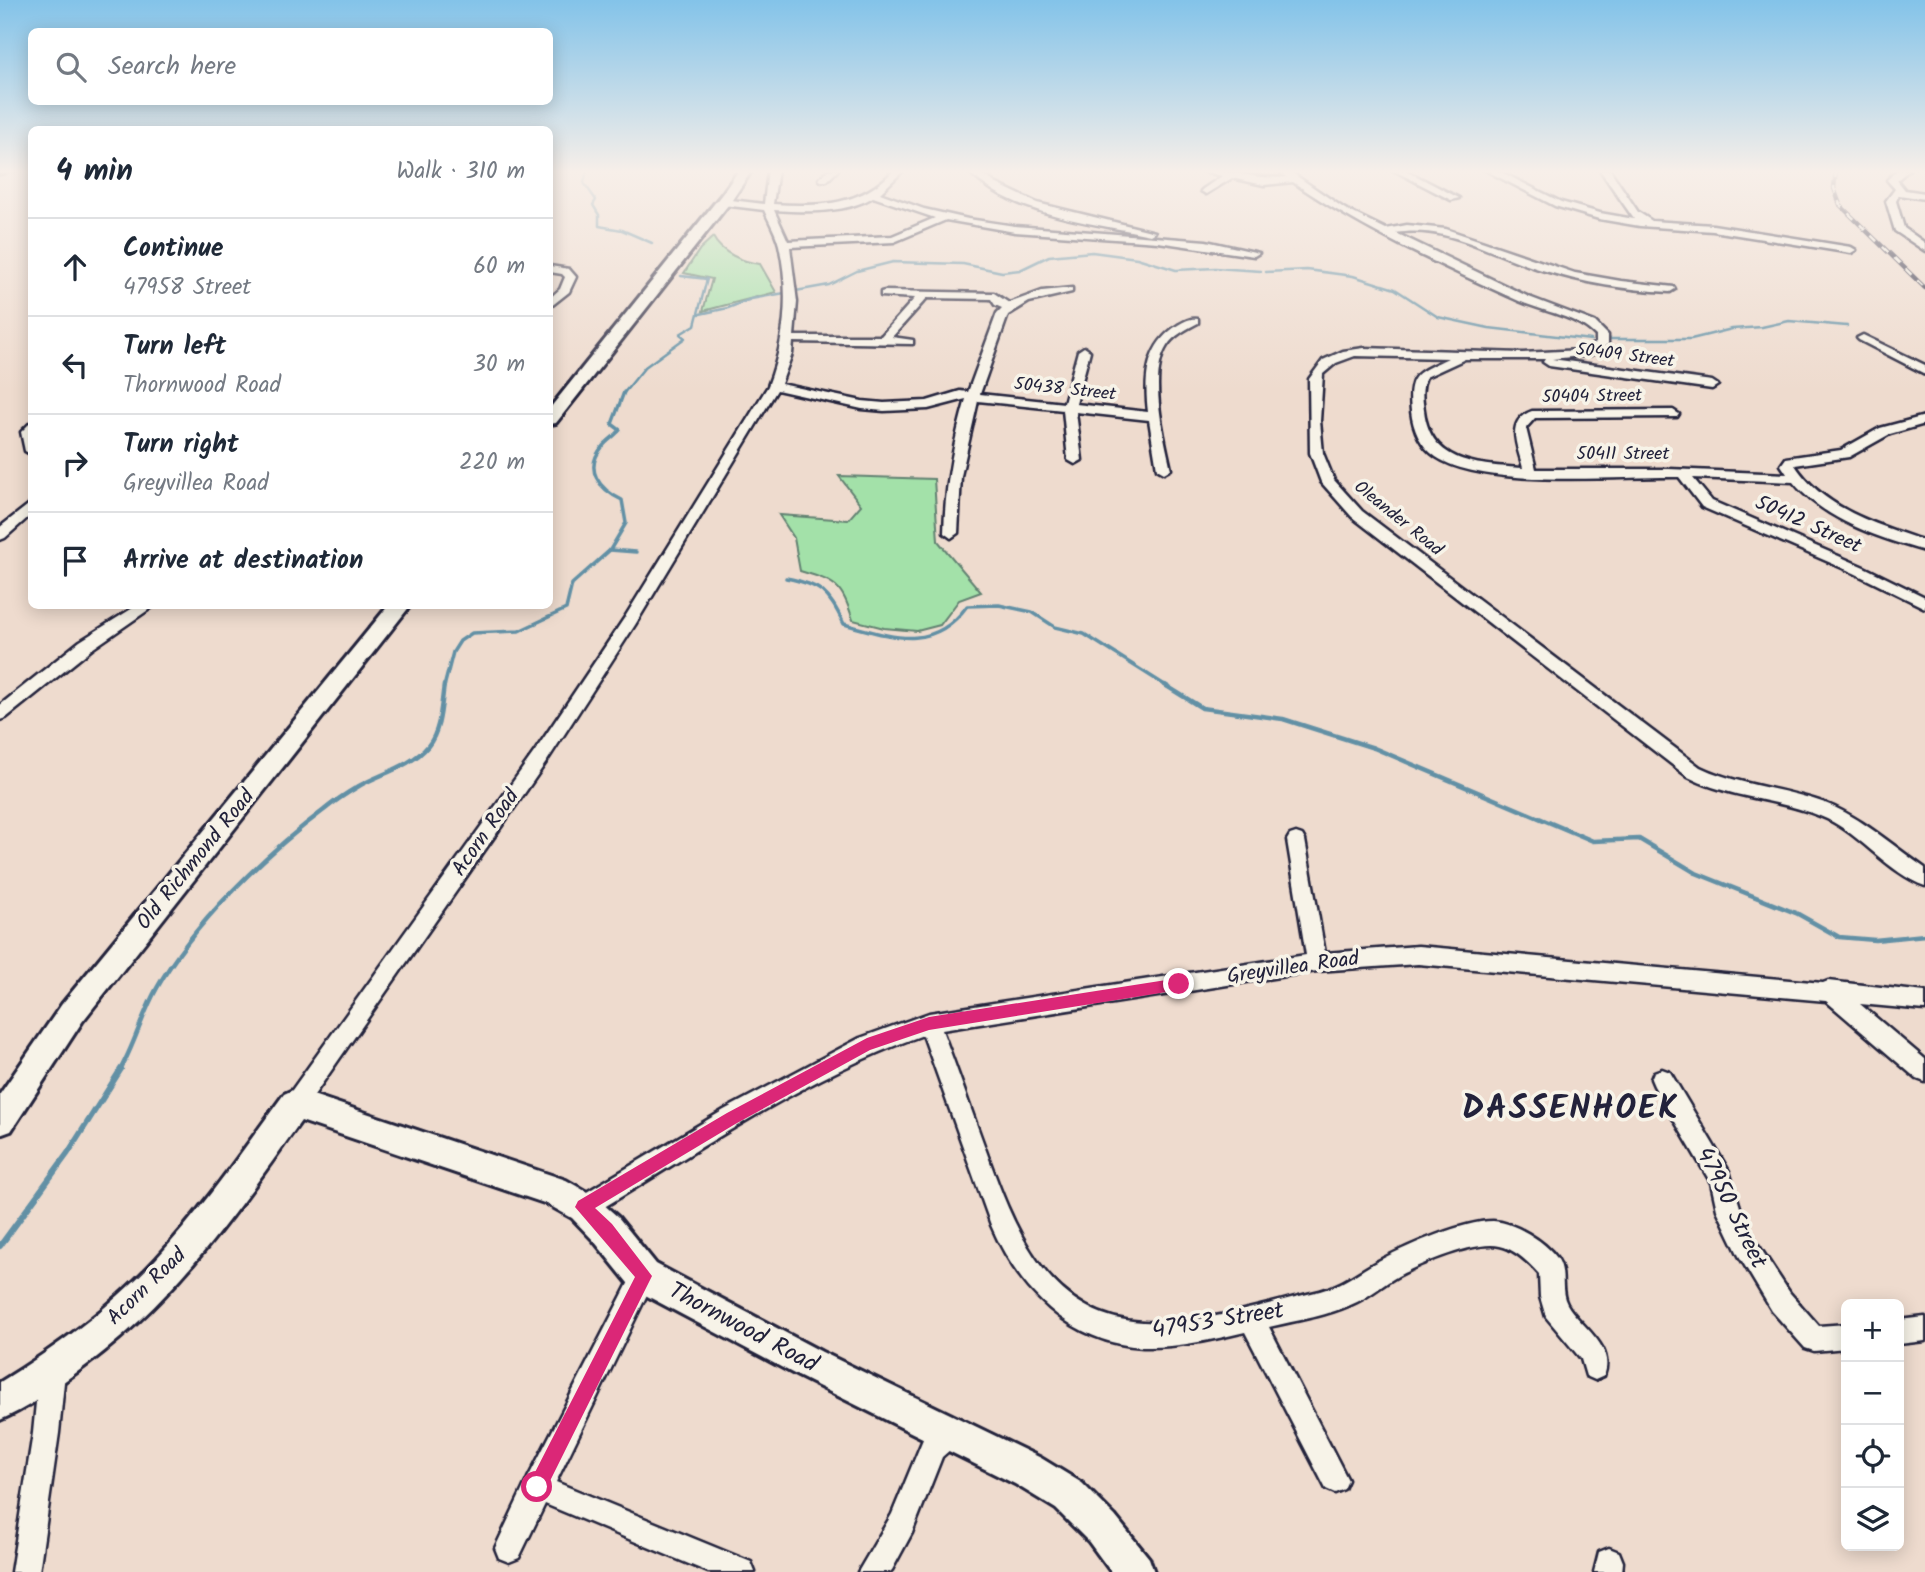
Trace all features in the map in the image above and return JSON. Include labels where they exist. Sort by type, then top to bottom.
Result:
[{"type":"street","points":[[553,415],[690,243]]},
{"type":"street","points":[[784,244],[798,243]]},
{"type":"street","points":[[1196,243],[1254,253]]},
{"type":"street","name":"Oleander Road","points":[[1410,243],[1525,299],[1585,321],[1602,335],[1602,344],[1590,352],[1535,357],[1355,353],[1333,359],[1319,369],[1315,379],[1315,453],[1321,473],[1330,487],[1357,514],[1694,772],[1717,782],[1801,800],[1823,808],[1925,878]]},
{"type":"street","points":[[1476,243],[1519,260],[1580,278],[1611,285],[1670,289]]},
{"type":"street","points":[[1803,243],[1851,250]]},
{"type":"street","name":"Acorn Road","points":[[0,1402],[52,1372],[135,1303],[185,1252],[295,1104],[541,756],[630,621],[774,386],[782,369],[789,339],[791,294],[784,244]]},
{"type":"street","points":[[553,269],[565,271],[571,277],[565,290],[553,301]]},
{"type":"street","points":[[951,533],[952,490],[972,397],[1003,313],[1009,307],[1038,295],[1068,290]]},
{"type":"street","points":[[885,294],[994,296],[999,303],[1009,307]]},
{"type":"street","points":[[884,339],[923,296]]},
{"type":"street","points":[[1164,469],[1155,417],[1154,377],[1159,350],[1170,335],[1194,321]]},
{"type":"street","points":[[1863,338],[1925,370]]},
{"type":"street","points":[[789,339],[884,339],[909,342]]},
{"type":"street","points":[[1075,460],[1069,409],[1084,351]]},
{"type":"street","name":"50411 Street","points":[[1462,356],[1422,374],[1415,383],[1420,431],[1432,448],[1454,461],[1530,471],[1795,478]]},
{"type":"street","name":"50409 Street","points":[[1535,357],[1561,365],[1712,385]]},
{"type":"street","name":"50438 Street","points":[[774,386],[862,405],[884,407],[928,405],[960,395],[1155,417]]},
{"type":"street","name":"50404 Street","points":[[1530,471],[1520,428],[1522,422],[1532,415],[1673,414]]},
{"type":"street","points":[[1922,423],[1885,431],[1844,454],[1788,462],[1795,478],[1837,511],[1925,546]]},
{"type":"street","name":"50412 Street","points":[[1683,474],[1699,498],[1712,507],[1847,565],[1925,603]]},
{"type":"street","points":[[0,535],[28,510]]},
{"type":"street","points":[[0,714],[86,645],[141,609]]},
{"type":"street","name":"Old Richmond Road","points":[[0,1120],[72,1013],[397,609]]},
{"type":"street","points":[[1296,840],[1317,962]]},
{"type":"street","name":"Greyvillea Road","points":[[583,1207],[732,1118],[867,1045],[929,1023],[1317,962],[1418,955],[1925,1000]]},
{"type":"street","points":[[1828,990],[1925,1072]]},
{"type":"street","name":"47953 Street","points":[[929,1023],[1002,1220],[1018,1256],[1052,1296],[1080,1315],[1129,1333],[1159,1334],[1251,1318],[1339,1298],[1394,1265],[1469,1238],[1490,1233],[1500,1234],[1531,1252],[1549,1268],[1552,1277],[1549,1290],[1556,1311],[1572,1332],[1586,1343],[1595,1367]]},
{"type":"street","name":"47950 Street","points":[[1662,1079],[1721,1179],[1729,1210],[1747,1248],[1781,1302],[1814,1339],[1841,1336]]},
{"type":"street","name":"Thornwood Road","points":[[295,1104],[555,1191],[583,1207],[606,1229],[644,1276],[810,1364],[1028,1471],[1069,1496],[1102,1529],[1135,1572]]},
{"type":"street","points":[[509,1548],[644,1276]]},
{"type":"street","points":[[1251,1318],[1335,1480]]},
{"type":"street","points":[[1904,1331],[1925,1329]]},
{"type":"street","points":[[25,1572],[52,1372]]},
{"type":"street","points":[[872,1572],[882,1560],[902,1523],[932,1448],[950,1433]]},
{"type":"street","points":[[537,1487],[741,1572]]},
{"type":"green space","points":[[706,243],[717,243],[733,256],[760,264],[776,292],[703,311],[712,279],[684,273]]},
{"type":"green space","points":[[839,476],[934,479],[938,541],[981,592],[959,600],[940,625],[917,631],[884,628],[853,620],[845,598],[836,586],[800,571],[794,538],[779,515],[848,520],[861,505]]},
{"type":"waterway","points":[[700,314],[728,308],[751,299],[829,285],[857,271],[893,262],[963,264],[1002,272],[1020,270],[1049,256],[1092,252],[1137,258],[1176,270],[1215,268],[1261,271]]},
{"type":"waterway","points":[[1266,272],[1307,270],[1353,276],[1395,289],[1438,317],[1489,328],[1591,340]]},
{"type":"waterway","points":[[623,393],[645,367],[685,338],[680,334],[695,325],[707,279],[681,276]]},
{"type":"waterway","points":[[1609,339],[1691,339],[1732,329],[1762,327],[1789,321],[1847,326]]},
{"type":"waterway","points":[[610,550],[626,523],[622,500],[601,484],[596,477],[594,463],[603,446],[620,430],[612,424],[623,393]]},
{"type":"waterway","points":[[444,687],[453,652],[460,641],[472,633],[519,631],[566,609],[572,584],[610,550]]},
{"type":"waterway","points":[[610,550],[636,552]]},
{"type":"waterway","points":[[786,578],[816,587],[828,597],[844,624],[895,636],[926,636],[954,621],[967,606],[999,605],[1032,612],[1055,627],[1084,634],[1168,687]]},
{"type":"waterway","points":[[120,1070],[157,988],[210,915],[278,847],[341,797],[421,753],[436,733],[444,685]]},
{"type":"waterway","points":[[1165,685],[1202,708],[1283,719],[1374,748],[1593,841],[1639,839],[1696,873],[1798,914],[1839,937],[1875,940],[1925,935]]},
{"type":"waterway","points":[[0,1246],[68,1153],[121,1069]]},
{"type":"railway","points":[[1879,243],[1925,288]]},
{"type":"district","name":"DASSENHOEK","points":[[1571,1109]]},
{"type":"route","points":[[537,1487],[644,1276],[606,1229],[583,1207],[732,1118],[867,1045],[929,1023],[1179,984]]}]
